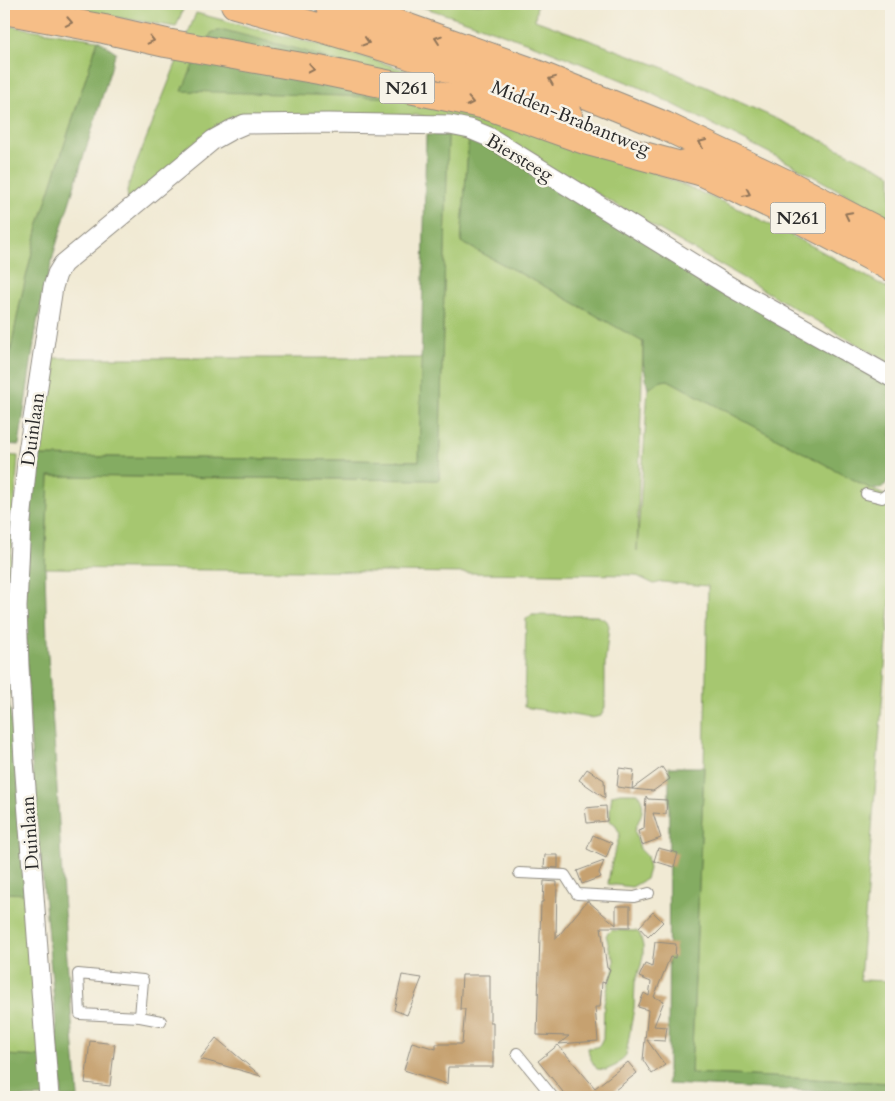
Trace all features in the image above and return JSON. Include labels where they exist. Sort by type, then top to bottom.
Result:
[{"type":"highway","name":"Midden-Brabantweg","points":[[235,4],[340,34],[475,78],[601,128],[703,172],[783,210],[891,267]]},
{"type":"highway","name":"Midden-Brabantweg","points":[[329,4],[397,24],[526,70],[657,123],[793,187],[891,238]]},
{"type":"highway","name":"N261","points":[[4,10],[166,43],[319,70],[486,105],[588,141],[703,172]]},
{"type":"street","name":"Biersteeg","points":[[125,212],[213,140],[245,124],[430,124],[470,129],[489,137],[729,286],[891,378]]},
{"type":"street","name":"Duinlaan","points":[[49,1097],[25,779],[19,666],[17,607],[21,522],[28,452],[57,274],[63,264],[125,212]]},
{"type":"lane","points":[[866,494],[882,498],[891,491]]},
{"type":"lane","points":[[518,873],[565,875],[577,894],[634,897],[649,892]]},
{"type":"lane","points":[[140,1017],[143,980],[78,974],[80,1014],[140,1017],[161,1021]]},
{"type":"lane","points":[[517,1053],[553,1097]]},
{"type":"green space","points":[[35,4],[170,4],[184,7],[176,27]]},
{"type":"green space","points":[[413,4],[537,4],[535,20],[662,67],[788,124],[891,174],[891,219],[789,163],[639,87],[545,49]]},
{"type":"green space","points":[[196,13],[349,52],[418,74],[474,95],[737,208],[814,247],[891,290],[891,364],[572,179],[420,115],[230,119],[128,200],[127,191],[131,177]]},
{"type":"green space","points":[[4,25],[98,40],[38,227],[20,303],[4,384]]},
{"type":"green space","points":[[224,30],[308,52],[427,91],[408,98],[182,91],[197,56],[212,32]]},
{"type":"green space","points":[[98,40],[116,52],[55,249],[37,323],[19,445],[4,444],[4,384],[20,303],[38,227]]},
{"type":"green space","points":[[426,135],[448,135],[439,480],[49,476],[45,568],[47,641],[66,946],[78,1097],[62,1097],[32,765],[24,606],[35,456],[419,461]]},
{"type":"green space","points":[[448,135],[469,136],[461,242],[643,342],[637,551],[648,389],[661,381],[668,380],[891,498],[891,591],[860,980],[891,981],[891,1083],[691,1073],[704,767],[708,586],[662,582],[654,584],[635,575],[45,568],[49,476],[439,480]]},
{"type":"green space","points":[[469,136],[891,385],[891,471],[885,485],[880,488],[871,489],[668,380],[661,381],[648,389],[643,362],[643,342],[461,242]]},
{"type":"green space","points":[[48,358],[422,358],[420,461],[35,456]]},
{"type":"green space","points":[[4,455],[18,456],[8,622],[4,622]]},
{"type":"green space","points":[[532,615],[597,616],[607,621],[609,626],[605,664],[605,707],[601,716],[591,718],[524,707],[526,619]]},
{"type":"green space","points":[[9,676],[9,702],[30,894],[4,893],[4,678]]},
{"type":"green space","points":[[669,767],[704,767],[691,1073],[891,1083],[891,1095],[668,1084]]},
{"type":"green space","points":[[638,793],[642,804],[642,812],[635,831],[640,849],[647,856],[649,869],[646,879],[632,887],[608,884],[611,865],[620,834],[615,824],[610,821],[610,809],[612,795]]},
{"type":"green space","points":[[4,893],[30,894],[43,1057],[4,1055]]},
{"type":"green space","points":[[611,930],[636,931],[640,934],[643,955],[635,982],[634,1008],[626,1055],[617,1065],[606,1070],[597,1069],[591,1059],[588,1048],[597,1047],[603,1038],[604,1004],[614,969],[614,958],[606,935]]},
{"type":"green space","points":[[4,1055],[43,1057],[47,1097],[4,1097]]},
{"type":"building","points":[[662,767],[670,779],[653,791],[632,789]]},
{"type":"building","points":[[619,768],[634,770],[632,789],[617,787]]},
{"type":"building","points":[[587,769],[604,780],[605,798],[579,780]]},
{"type":"building","points":[[646,796],[648,799],[667,800],[666,814],[653,813],[661,838],[642,845],[638,831],[644,829]]},
{"type":"building","points":[[606,806],[607,821],[587,823],[585,808]]},
{"type":"building","points":[[593,835],[612,843],[606,858],[587,849]]},
{"type":"building","points":[[658,848],[678,853],[674,867],[654,861]]},
{"type":"building","points":[[545,855],[558,855],[558,868],[544,867]]},
{"type":"building","points":[[604,861],[599,873],[601,877],[582,884],[577,871]]},
{"type":"building","points":[[544,881],[557,882],[556,939],[587,901],[616,925],[616,906],[630,906],[630,927],[601,927],[607,968],[610,969],[605,983],[602,982],[600,1007],[595,1007],[598,1041],[559,1044],[569,1036],[537,1035],[541,902],[543,902]]},
{"type":"building","points":[[653,912],[663,922],[648,937],[639,927]]},
{"type":"building","points":[[655,942],[676,944],[675,958],[670,957],[654,997],[664,1001],[654,1026],[667,1027],[665,1041],[647,1040],[665,1065],[652,1074],[643,1060],[648,1010],[638,1007],[644,993],[649,996],[651,982],[639,977],[645,964],[652,967]]},
{"type":"building","points":[[402,975],[422,978],[407,1015],[394,1010]]},
{"type":"building","points":[[462,975],[490,975],[490,1022],[493,1022],[493,1067],[448,1067],[447,1084],[404,1070],[412,1042],[436,1049],[436,1044],[462,1044],[465,1009],[460,1009]]},
{"type":"building","points":[[216,1038],[261,1076],[200,1059]]},
{"type":"building","points":[[90,1041],[115,1044],[110,1086],[85,1083]]},
{"type":"building","points":[[558,1045],[595,1088],[628,1062],[637,1073],[606,1097],[567,1097],[538,1061]]}]
